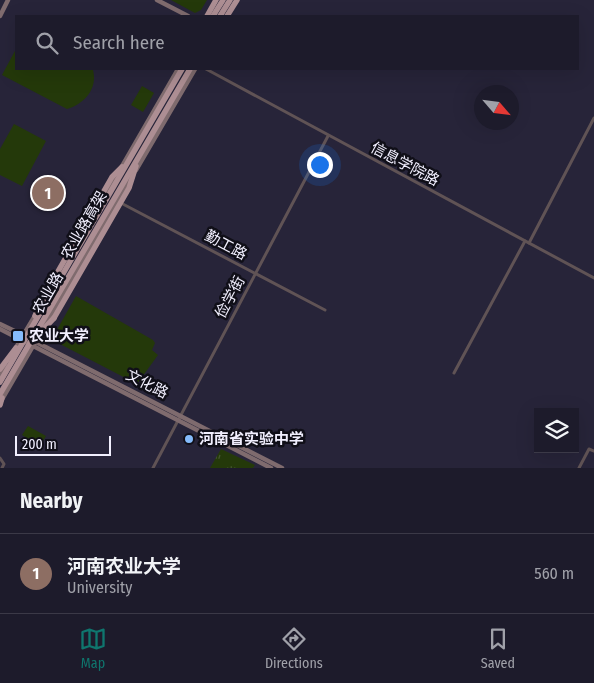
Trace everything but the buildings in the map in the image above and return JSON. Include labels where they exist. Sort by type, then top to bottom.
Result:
[{"type":"highway","points":[[209,15],[219,0]]},
{"type":"highway","points":[[213,15],[219,0]]},
{"type":"highway","points":[[221,15],[230,0]]},
{"type":"highway","points":[[227,15],[236,0]]},
{"type":"highway","name":"农业路高架","points":[[0,382],[181,70]]},
{"type":"highway","name":"农业路高架","points":[[0,400],[189,70]]},
{"type":"highway","points":[[40,333],[54,318],[129,188],[139,156]]},
{"type":"highway","points":[[35,316],[44,296],[112,177],[129,160]]},
{"type":"highway","points":[[0,368],[16,348]]},
{"type":"street","points":[[0,16],[8,0]]},
{"type":"street","points":[[157,0],[186,15]]},
{"type":"street","name":"农业路","points":[[0,375],[177,70]]},
{"type":"street","name":"农业路","points":[[0,400],[194,70]]},
{"type":"street","name":"信息学院路","points":[[208,70],[594,278]]},
{"type":"street","points":[[454,373],[594,118]]},
{"type":"street","name":"俭学街","points":[[153,468],[328,136]]},
{"type":"street","name":"勤工路","points":[[117,201],[325,310]]},
{"type":"street","name":"文化路","points":[[0,324],[22,338]]},
{"type":"street","name":"文化路","points":[[0,329],[22,338],[282,468]]},
{"type":"street","name":"文化路","points":[[179,418],[261,466],[271,468]]},
{"type":"street","points":[[579,468],[590,449],[594,451]]},
{"type":"street","points":[[0,458],[4,464],[2,468]]},
{"type":"green space","points":[[171,0],[207,0],[201,10],[195,13]]},
{"type":"green space","points":[[15,51],[15,70],[93,70],[94,77],[88,95],[73,107],[67,109],[2,75]]},
{"type":"green space","points":[[142,86],[154,93],[143,112],[131,105]]},
{"type":"green space","points":[[14,124],[46,141],[22,186],[0,175],[0,149]]},
{"type":"green space","points":[[76,296],[153,340],[155,343],[152,350],[158,355],[137,384],[58,343],[54,335]]},
{"type":"green space","points":[[28,426],[46,436],[40,446],[22,435]]},
{"type":"green space","points":[[221,449],[255,465],[253,468],[210,468]]},
{"type":"place","name":"河南农业大学","points":[[48,193]]},
{"type":"place","name":"农业大学","points":[[18,336]]},
{"type":"place","name":"河南省实验中学","points":[[189,439]]}]
